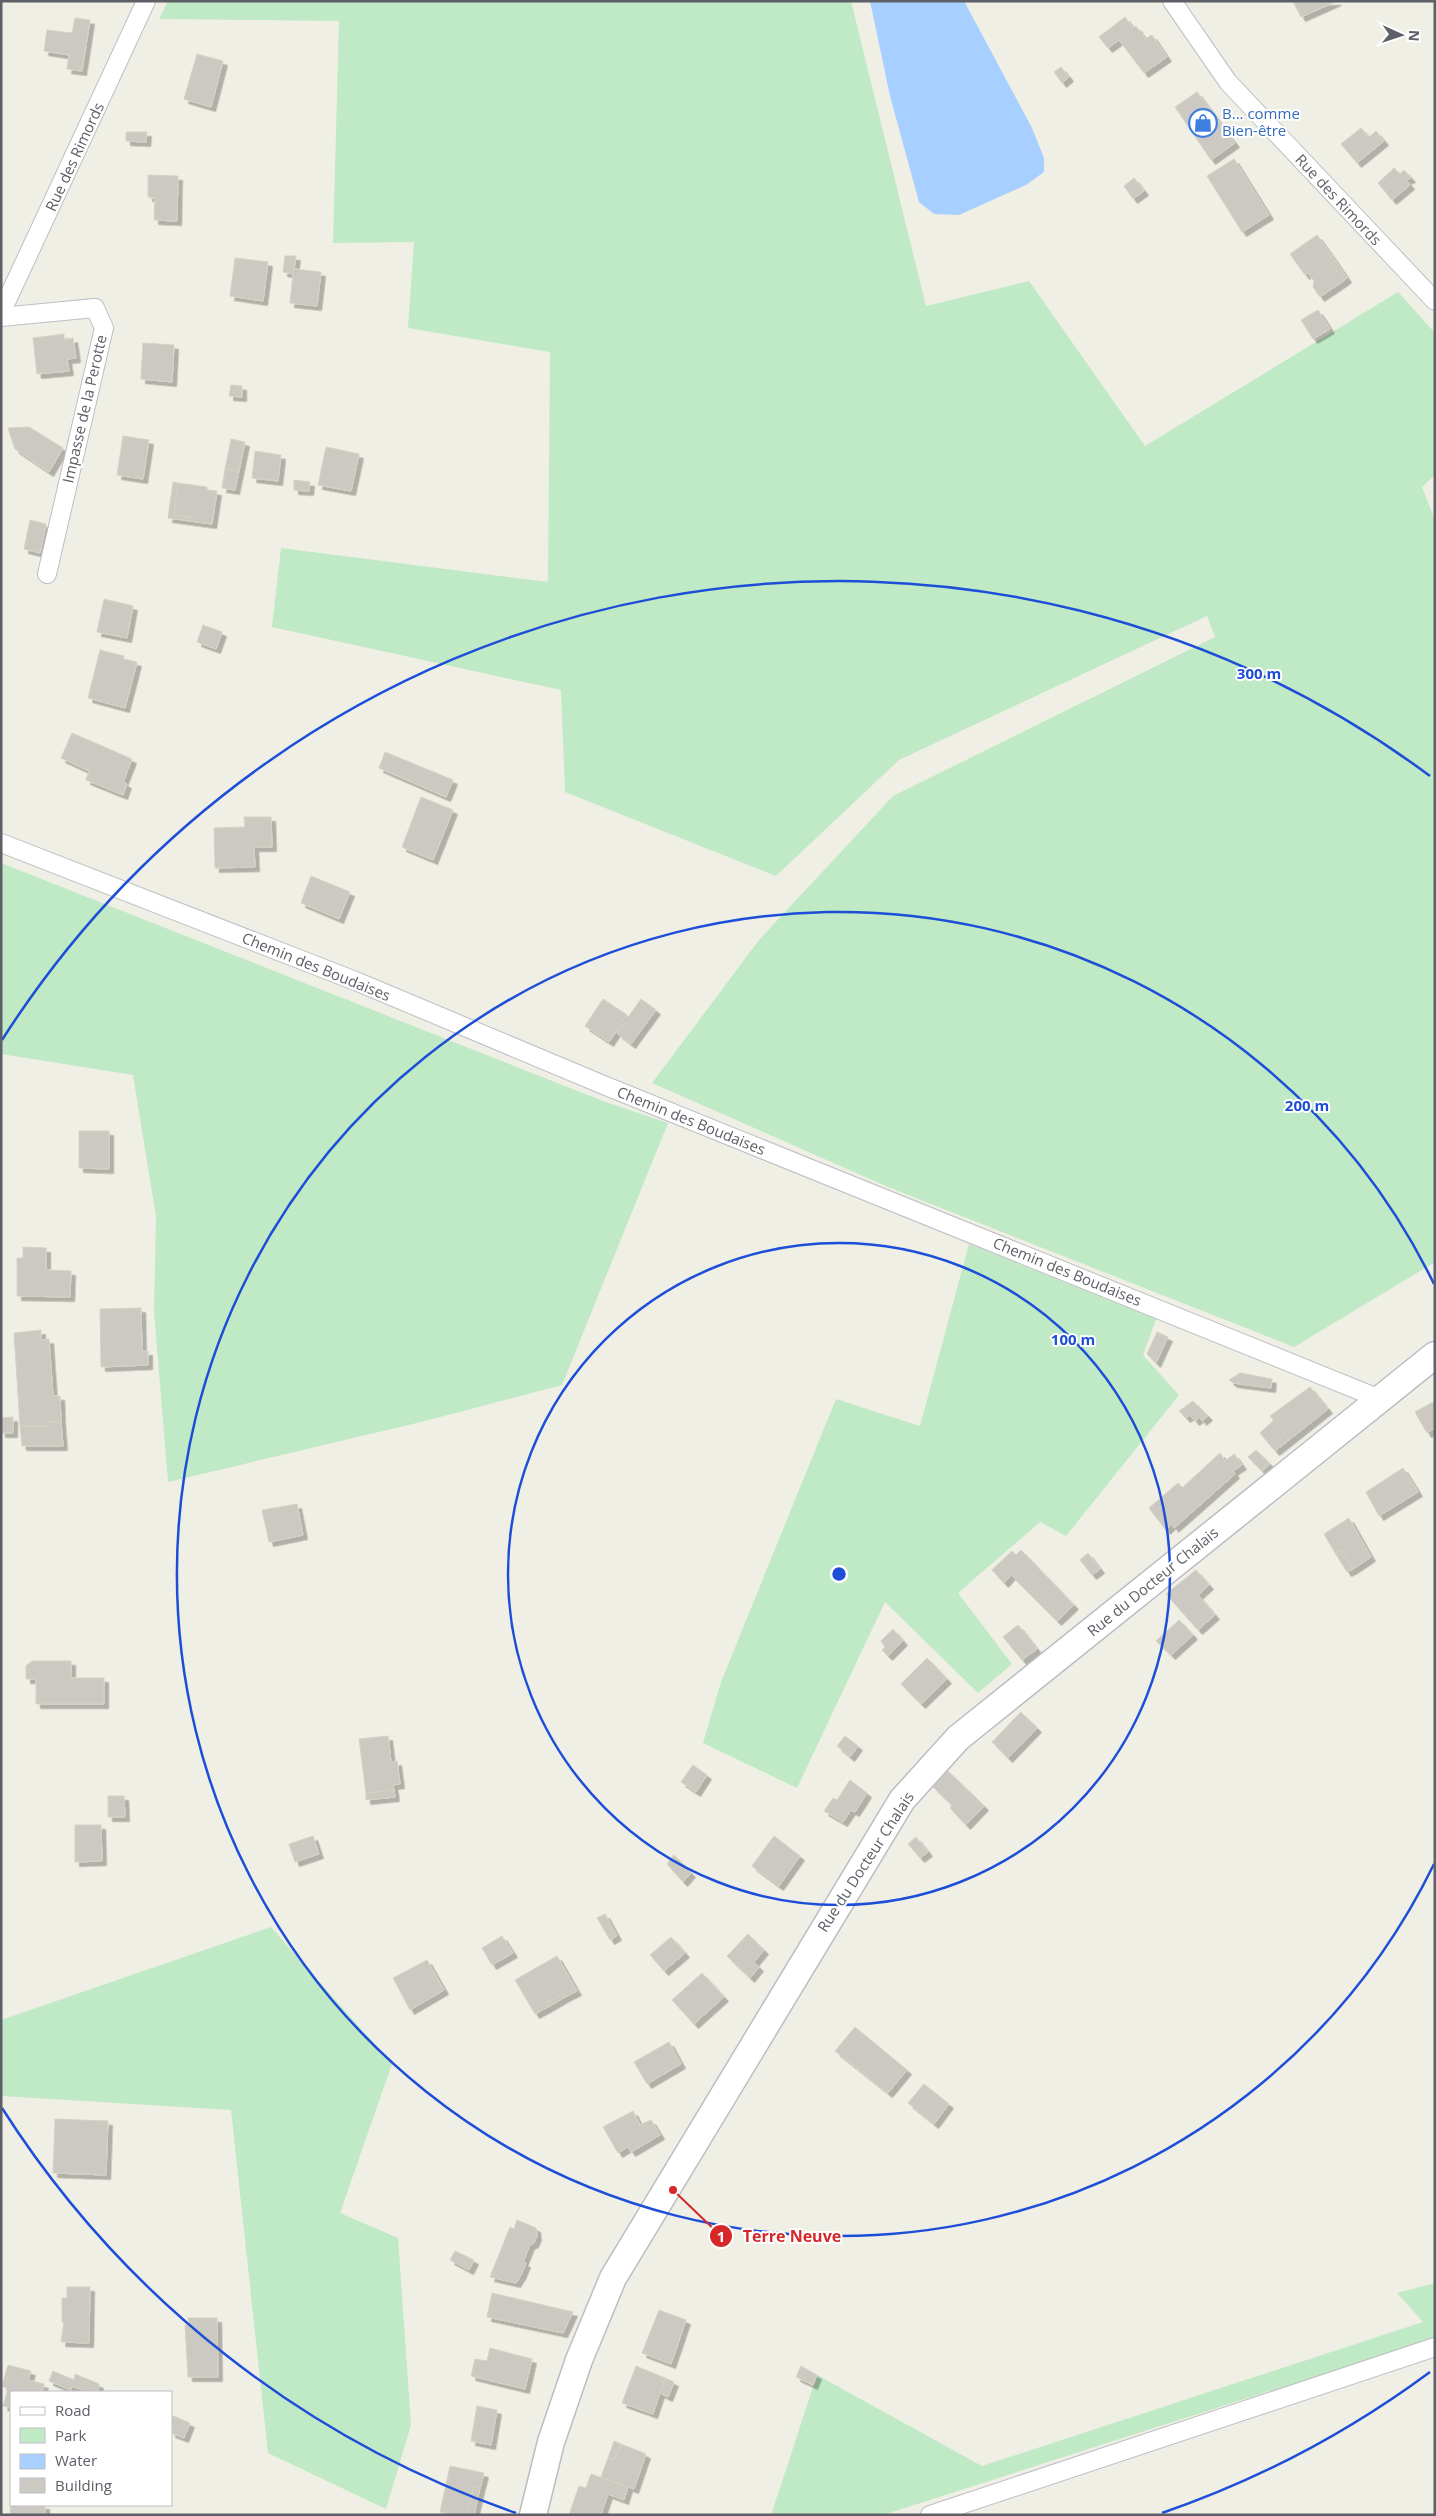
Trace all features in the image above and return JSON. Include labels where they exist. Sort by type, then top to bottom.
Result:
[{"type":"main road","name":"Rue du Docteur Chalais","points":[[532,2515],[551,2442],[579,2360],[614,2278],[902,1800],[958,1738],[1435,1354]]},
{"type":"street","name":"Rue des Rimords","points":[[1,315],[146,1]]},
{"type":"street","name":"Rue des Rimords","points":[[1172,1],[1228,82],[1435,301]]},
{"type":"street","name":"Impasse de la Perotte","points":[[1,315],[95,308],[104,328],[47,574]]},
{"type":"street","name":"Chemin des Boudaises","points":[[1,844],[358,982],[601,1084],[1380,1399]]},
{"type":"street","points":[[930,2515],[1435,2347]]},
{"type":"green space","points":[[168,1],[851,1],[926,306],[1029,281],[1145,446],[1398,292],[1435,333],[1435,475],[1422,487],[1435,520],[1435,1262],[1294,1347],[888,1187],[652,1083],[759,940],[893,796],[1215,637],[1207,616],[899,760],[776,876],[565,792],[561,690],[272,627],[281,548],[548,582],[550,352],[408,328],[414,242],[333,243],[339,21],[159,19]]},
{"type":"green space","points":[[1,863],[603,1101],[668,1123],[562,1385],[421,1422],[168,1482],[154,1311],[156,1217],[133,1075],[1,1054]]},
{"type":"green space","points":[[969,1244],[1156,1319],[1143,1355],[1179,1395],[1066,1536],[1040,1522],[958,1593],[1012,1664],[978,1693],[885,1602],[797,1788],[703,1743],[721,1682],[836,1399],[920,1426]]},
{"type":"green space","points":[[271,1927],[392,2064],[340,2213],[398,2238],[411,2425],[386,2509],[268,2453],[231,2110],[1,2096],[1,2020]]},
{"type":"green space","points":[[1435,2283],[1435,2338],[883,2515],[771,2515],[817,2375],[982,2466],[1423,2322],[1397,2293]]},
{"type":"water","points":[[870,1],[964,1],[1032,128],[1044,158],[1044,172],[1026,185],[959,215],[934,214],[919,202],[890,96]]},
{"type":"building","points":[[1293,1],[1337,1],[1301,17]]},
{"type":"building","points":[[1125,17],[1133,28],[1136,26],[1145,39],[1152,35],[1167,57],[1144,73],[1119,40],[1108,48],[1099,37]]},
{"type":"building","points":[[75,18],[90,20],[82,71],[67,69],[69,55],[44,51],[47,30],[72,33]]},
{"type":"building","points":[[197,54],[223,61],[211,107],[184,99]]},
{"type":"building","points":[[1061,67],[1069,77],[1062,83],[1054,72]]},
{"type":"building","name":"B... comme Bien-être","points":[[1197,92],[1235,143],[1211,160],[1175,107]]},
{"type":"building","points":[[1361,128],[1369,137],[1376,131],[1384,141],[1357,163],[1341,144]]},
{"type":"building","points":[[126,132],[147,132],[146,142],[126,141]]},
{"type":"building","points":[[1234,159],[1269,215],[1242,232],[1207,176]]},
{"type":"building","points":[[1394,168],[1400,174],[1404,170],[1411,178],[1406,180],[1410,185],[1392,200],[1378,183]]},
{"type":"building","points":[[148,175],[178,176],[177,221],[154,220],[155,198],[148,197]]},
{"type":"building","points":[[1134,178],[1144,191],[1133,199],[1124,186]]},
{"type":"building","points":[[1317,235],[1332,256],[1328,260],[1345,280],[1320,297],[1313,287],[1314,281],[1308,273],[1305,275],[1290,254]]},
{"type":"building","points":[[285,256],[296,256],[294,269],[321,272],[317,306],[290,303],[293,274],[283,272]]},
{"type":"building","points":[[1332,256],[1347,278],[1345,280],[1328,260]]},
{"type":"building","points":[[235,258],[268,262],[263,301],[230,296]]},
{"type":"building","points":[[1318,310],[1330,329],[1313,339],[1301,320]]},
{"type":"building","points":[[64,334],[64,340],[73,338],[76,358],[67,359],[69,371],[37,374],[33,338]]},
{"type":"building","points":[[143,343],[174,345],[172,382],[141,379]]},
{"type":"building","points":[[231,385],[242,386],[242,397],[229,396]]},
{"type":"building","points":[[29,427],[63,448],[49,472],[15,449],[8,428]]},
{"type":"building","points":[[123,436],[149,440],[143,479],[117,475]]},
{"type":"building","points":[[231,439],[245,442],[239,471],[225,469]]},
{"type":"building","points":[[326,447],[359,454],[351,491],[318,485]]},
{"type":"building","points":[[255,451],[281,455],[278,481],[252,478]]},
{"type":"building","points":[[225,469],[239,471],[235,490],[222,488]]},
{"type":"building","points":[[294,480],[310,482],[309,491],[294,490]]},
{"type":"building","points":[[173,482],[178,483],[174,515],[191,517],[190,521],[168,518]]},
{"type":"building","points":[[178,483],[207,487],[207,490],[217,491],[212,524],[190,521],[191,517],[174,515]]},
{"type":"building","points":[[30,520],[46,524],[40,553],[24,549]]},
{"type":"building","points":[[104,599],[133,606],[127,638],[97,632]]},
{"type":"building","points":[[203,625],[222,632],[216,649],[197,642]]},
{"type":"building","points":[[100,650],[124,656],[123,659],[137,662],[125,708],[88,698]]},
{"type":"building","points":[[72,733],[132,759],[123,782],[127,784],[123,795],[86,780],[89,771],[61,758]]},
{"type":"building","points":[[385,752],[453,780],[446,797],[379,768]]},
{"type":"building","points":[[421,797],[453,810],[433,860],[402,847]]},
{"type":"building","points":[[244,817],[271,817],[272,847],[254,847],[255,867],[215,868],[214,828],[245,827]]},
{"type":"building","points":[[311,876],[350,892],[339,919],[301,903]]},
{"type":"building","points":[[603,999],[627,1015],[609,1042],[585,1026]]},
{"type":"building","points":[[641,999],[656,1010],[631,1044],[617,1033]]},
{"type":"building","points":[[79,1131],[109,1131],[109,1169],[79,1168]]},
{"type":"building","points":[[23,1247],[46,1248],[46,1270],[71,1271],[70,1297],[17,1296],[17,1258],[23,1258]]},
{"type":"building","points":[[141,1308],[142,1351],[148,1351],[148,1365],[101,1367],[100,1309]]},
{"type":"building","points":[[41,1330],[41,1340],[49,1339],[53,1396],[60,1396],[61,1422],[49,1422],[49,1426],[20,1426],[14,1333]]},
{"type":"building","points":[[1157,1332],[1168,1337],[1156,1363],[1147,1354]]},
{"type":"building","points":[[1240,1373],[1272,1379],[1271,1388],[1233,1383],[1229,1380]]},
{"type":"building","points":[[1310,1387],[1328,1409],[1289,1440],[1270,1416]]},
{"type":"building","points":[[1193,1401],[1208,1416],[1202,1421],[1200,1417],[1195,1421],[1190,1415],[1186,1418],[1179,1411]]},
{"type":"building","points":[[1435,1401],[1435,1428],[1427,1433],[1415,1412]]},
{"type":"building","points":[[13,1417],[13,1433],[1,1433],[1,1418]]},
{"type":"building","points":[[1274,1420],[1289,1440],[1275,1451],[1260,1433]]},
{"type":"building","points":[[49,1422],[61,1422],[63,1446],[22,1446],[20,1426],[49,1426]]},
{"type":"building","points":[[1256,1450],[1270,1464],[1262,1471],[1248,1457]]},
{"type":"building","points":[[1220,1453],[1225,1461],[1234,1454],[1242,1465],[1233,1471],[1235,1474],[1199,1506],[1182,1488]]},
{"type":"building","points":[[1403,1468],[1418,1492],[1379,1516],[1366,1492]]},
{"type":"building","points":[[1178,1483],[1199,1506],[1174,1528],[1172,1524],[1166,1530],[1149,1508]]},
{"type":"building","points":[[297,1504],[303,1535],[269,1542],[262,1510]]},
{"type":"building","points":[[1349,1518],[1371,1557],[1353,1569],[1342,1550],[1335,1553],[1324,1534]]},
{"type":"building","points":[[1021,1550],[1074,1605],[1057,1621],[1011,1575],[1004,1583],[992,1570],[1012,1551],[1016,1555]]},
{"type":"building","points":[[1342,1550],[1353,1569],[1347,1572],[1335,1553]]},
{"type":"building","points":[[1088,1553],[1100,1569],[1092,1575],[1080,1560]]},
{"type":"building","points":[[1196,1570],[1209,1585],[1198,1595],[1215,1615],[1198,1630],[1166,1594]]},
{"type":"building","points":[[1179,1620],[1193,1635],[1171,1655],[1156,1641]]},
{"type":"building","points":[[1018,1625],[1037,1649],[1022,1660],[1003,1637]]},
{"type":"building","points":[[893,1629],[903,1641],[888,1656],[882,1650],[885,1647],[881,1641]]},
{"type":"building","points":[[927,1658],[947,1679],[921,1704],[901,1684]]},
{"type":"building","points":[[32,1661],[71,1661],[71,1678],[104,1678],[104,1704],[36,1704],[36,1679],[26,1679],[26,1666]]},
{"type":"building","points":[[1021,1712],[1037,1728],[1008,1758],[992,1742]]},
{"type":"building","points":[[388,1736],[391,1762],[397,1761],[400,1784],[393,1785],[394,1790],[366,1793],[359,1739]]},
{"type":"building","points":[[845,1736],[858,1746],[850,1757],[837,1746]]},
{"type":"building","points":[[693,1765],[707,1775],[696,1792],[681,1782]]},
{"type":"building","points":[[948,1771],[984,1806],[966,1825],[950,1808],[952,1805],[933,1787]]},
{"type":"building","points":[[850,1780],[867,1793],[855,1812],[851,1810],[843,1822],[824,1811],[833,1798],[837,1800]]},
{"type":"building","points":[[394,1790],[395,1797],[366,1800],[366,1793]]},
{"type":"building","points":[[108,1796],[124,1796],[125,1817],[108,1817]]},
{"type":"building","points":[[75,1825],[101,1825],[102,1861],[75,1862]]},
{"type":"building","points":[[313,1836],[319,1854],[295,1862],[289,1844]]},
{"type":"building","points":[[774,1836],[800,1856],[779,1886],[752,1866]]},
{"type":"building","points":[[916,1837],[928,1852],[920,1858],[908,1844]]},
{"type":"building","points":[[674,1855],[691,1873],[683,1882],[667,1864]]},
{"type":"building","points":[[605,1914],[617,1936],[610,1940],[597,1918]]},
{"type":"building","points":[[748,1934],[764,1950],[754,1962],[759,1967],[750,1978],[727,1956]]},
{"type":"building","points":[[502,1936],[513,1953],[492,1965],[482,1948]]},
{"type":"building","points":[[671,1937],[685,1953],[664,1971],[650,1955]]},
{"type":"building","points":[[557,1956],[577,1991],[565,1997],[563,1993],[546,2003],[548,2007],[535,2014],[515,1980]]},
{"type":"building","points":[[427,1960],[444,1990],[410,2010],[393,1978]]},
{"type":"building","points":[[702,1973],[724,1997],[694,2024],[672,2000]]},
{"type":"building","points":[[563,1993],[565,1997],[548,2007],[546,2003]]},
{"type":"building","points":[[855,2027],[907,2070],[888,2093],[835,2051]]},
{"type":"building","points":[[669,2042],[681,2064],[647,2084],[634,2062]]},
{"type":"building","points":[[924,2084],[949,2104],[934,2124],[908,2103]]},
{"type":"building","points":[[633,2111],[640,2125],[651,2120],[660,2135],[631,2152],[628,2147],[618,2153],[603,2127]]},
{"type":"building","points":[[55,2119],[108,2121],[106,2175],[53,2173]]},
{"type":"building","points":[[517,2220],[536,2228],[537,2236],[534,2243],[530,2245],[523,2262],[526,2263],[521,2275],[516,2283],[490,2277],[510,2227],[514,2229]]},
{"type":"building","points":[[455,2251],[474,2260],[469,2270],[450,2260]]},
{"type":"building","points":[[67,2287],[90,2287],[89,2343],[61,2342],[64,2322],[62,2322],[62,2298],[67,2298]]},
{"type":"building","points":[[492,2293],[573,2312],[563,2333],[487,2317]]},
{"type":"building","points":[[659,2310],[686,2320],[671,2364],[642,2353]]},
{"type":"building","points":[[188,2318],[217,2318],[218,2377],[188,2377],[185,2325],[190,2325]]},
{"type":"building","points":[[490,2348],[532,2359],[525,2389],[471,2376],[475,2359],[487,2361]]},
{"type":"building","points":[[8,2365],[31,2371],[28,2380],[44,2384],[42,2391],[10,2391],[10,2408],[3,2406],[8,2389],[2,2386]]},
{"type":"building","points":[[636,2366],[665,2378],[653,2414],[622,2403]]},
{"type":"building","points":[[801,2366],[817,2375],[813,2385],[796,2377]]},
{"type":"building","points":[[53,2371],[74,2380],[75,2374],[99,2384],[98,2391],[86,2391],[72,2386],[71,2390],[49,2381]]},
{"type":"building","points":[[665,2378],[674,2382],[668,2397],[660,2393]]},
{"type":"building","points":[[477,2406],[497,2410],[491,2445],[471,2441]]},
{"type":"building","points":[[172,2415],[190,2423],[184,2438],[172,2433]]},
{"type":"building","points":[[614,2441],[621,2444],[614,2460],[608,2458]]},
{"type":"building","points":[[621,2444],[646,2454],[634,2489],[601,2477],[608,2458],[614,2460]]},
{"type":"building","points":[[450,2466],[484,2473],[480,2488],[474,2486],[467,2515],[440,2512]]},
{"type":"building","points":[[591,2474],[628,2487],[624,2500],[608,2494],[601,2515],[569,2515],[579,2486],[586,2488]]},
{"type":"building","points":[[474,2486],[480,2488],[474,2515],[467,2515]]},
{"type":"building","points":[[10,2506],[45,2506],[45,2515],[10,2515]]},
{"type":"place","name":"B... comme Bien-être","points":[[1203,123]]},
{"type":"place","name":"Terre Neuve","points":[[673,2190]]}]
